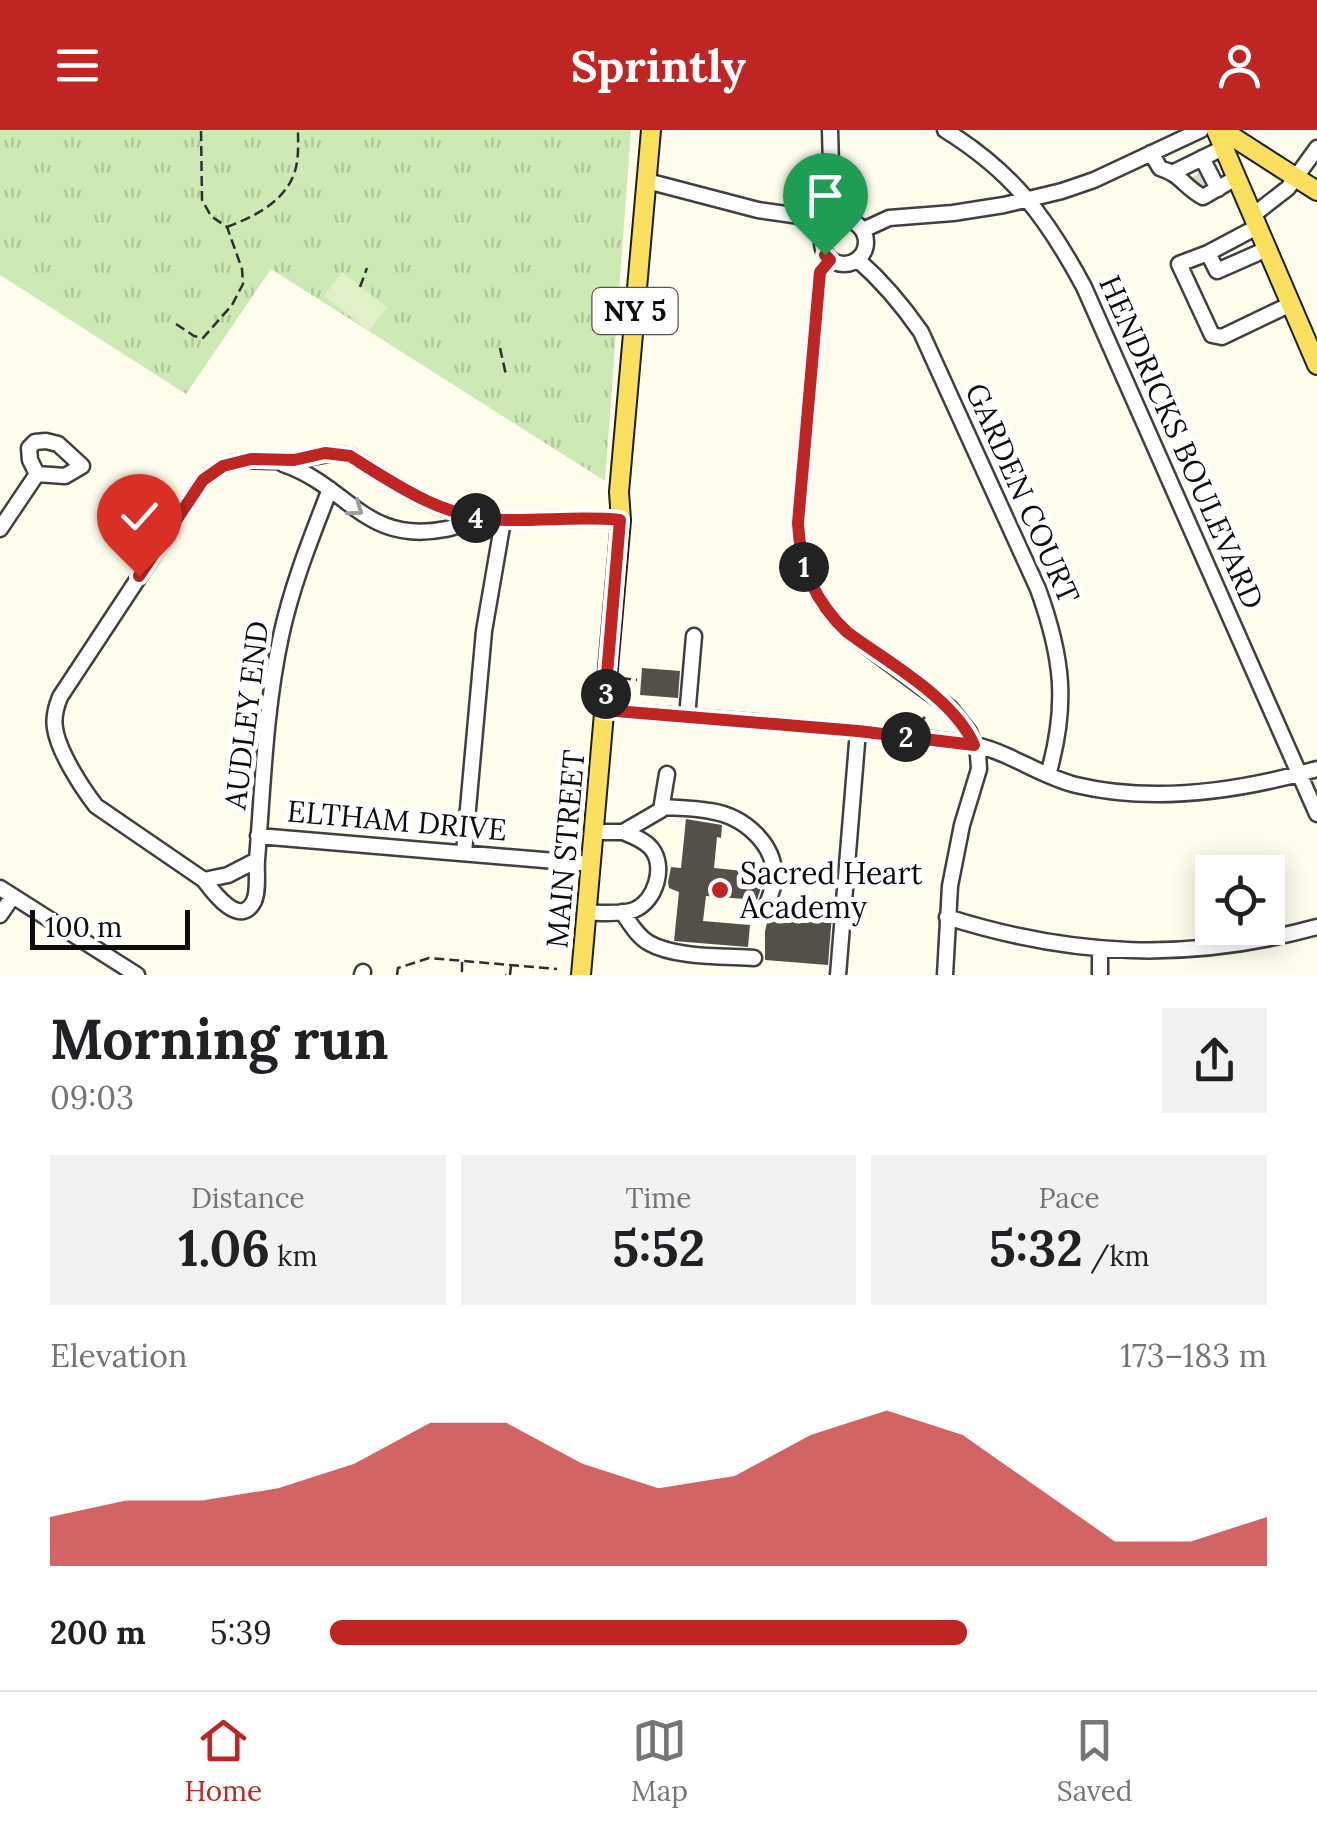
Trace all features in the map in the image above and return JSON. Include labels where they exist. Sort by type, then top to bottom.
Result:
[{"type":"main road","name":"MAIN STREET","points":[[581,975],[651,130]]},
{"type":"main road","points":[[1220,136],[1268,159],[1317,191]]},
{"type":"main road","points":[[1220,136],[1317,365]]},
{"type":"main road","points":[[1239,187],[1248,164],[1268,159]]},
{"type":"street","points":[[646,182],[814,218],[830,225],[846,220],[859,225],[864,230],[866,250],[858,260],[841,265],[830,260],[822,248],[830,225],[826,205],[832,166],[830,130]]},
{"type":"street","name":"HENDRICKS BOULEVARD","points":[[945,130],[986,158],[1030,200],[1068,257],[1317,814]]},
{"type":"street","points":[[864,230],[889,218],[953,214],[1030,200],[1094,180],[1201,130]]},
{"type":"street","points":[[1174,172],[1196,165],[1220,136]]},
{"type":"street","points":[[1177,142],[1211,191]]},
{"type":"street","points":[[1290,304],[1222,337],[1212,334],[1179,264],[1208,253],[1254,222],[1298,178],[1317,148]]},
{"type":"street","points":[[1152,153],[1160,168],[1174,172],[1190,190],[1203,197],[1211,191],[1239,187]]},
{"type":"street","points":[[1208,253],[1217,271],[1267,249]]},
{"type":"street","points":[[830,260],[820,272],[798,523],[802,560],[813,590],[834,620],[950,708],[978,754],[978,768],[955,855],[944,975]]},
{"type":"street","name":"GARDEN COURT","points":[[858,260],[909,314],[928,346],[1052,628],[1061,698],[1048,776]]},
{"type":"street","points":[[256,860],[228,875],[204,880],[96,806],[57,740],[54,718],[60,697],[203,480],[236,461],[294,460],[325,453],[350,456],[425,502],[454,513],[503,520],[620,520]]},
{"type":"street","points":[[273,461],[301,470],[358,512],[390,529],[439,531],[478,518]]},
{"type":"street","points":[[0,529],[37,474]]},
{"type":"street","name":"AUDLEY END","points":[[204,880],[234,910],[242,911],[254,900],[268,716],[281,637],[301,561],[330,489]]},
{"type":"street","points":[[464,853],[484,631],[503,520]]},
{"type":"street","points":[[688,717],[694,636]]},
{"type":"street","points":[[604,710],[858,731],[974,745],[1048,776],[1108,790],[1172,794],[1236,788],[1317,769]]},
{"type":"street","points":[[838,975],[858,731]]},
{"type":"street","points":[[662,808],[667,774]]},
{"type":"street","points":[[623,832],[662,808],[714,811],[742,821],[762,839],[770,857],[774,880],[767,905]]},
{"type":"street","points":[[587,913],[630,912],[641,906],[654,888],[658,874],[654,852],[647,843],[623,832],[594,832]]},
{"type":"street","name":"ELTHAM DRIVE","points":[[258,836],[591,864]]},
{"type":"street","points":[[0,915],[6,892],[137,975]]},
{"type":"street","points":[[622,912],[638,933],[660,947],[754,958]]},
{"type":"street","points":[[947,916],[1022,938],[1100,950],[1156,952],[1248,944],[1317,927]]},
{"type":"street","points":[[1100,950],[1100,975]]},
{"type":"path","points":[[176,324],[203,338],[242,290],[242,269],[226,227],[211,216],[202,200],[201,130]]},
{"type":"path","points":[[226,227],[280,197],[296,169],[298,130]]},
{"type":"path","points":[[360,286],[366,268]]},
{"type":"path","points":[[500,348],[506,375]]},
{"type":"path","points":[[620,678],[637,680]]},
{"type":"path","points":[[397,975],[398,968],[430,958],[557,968]]},
{"type":"path","points":[[462,960],[462,971]]},
{"type":"path","points":[[507,975],[511,964]]},
{"type":"green space","points":[[0,130],[631,130],[605,481],[271,269],[186,394],[0,275]]},
{"type":"green space","points":[[342,272],[387,307],[369,331],[324,296]]},
{"type":"building","points":[[642,668],[680,671],[678,698],[640,695]]},
{"type":"building","name":"Sacred Heart Academy","points":[[686,819],[722,825],[714,868],[763,873],[757,900],[706,896],[703,921],[750,925],[748,947],[674,941],[679,892],[669,888],[668,882],[671,867],[681,868]]},
{"type":"building","points":[[776,910],[832,915],[828,965],[765,960],[765,931],[769,915]]},
{"type":"tunnel","points":[[1198,174],[1207,191]]},
{"type":"place","name":"Sacred Heart Academy","points":[[720,890]]},
{"type":"route","points":[[139,576],[212,472],[251,459],[294,460],[325,453],[350,456],[425,502],[454,513],[503,520],[620,520],[604,710],[858,731],[974,745],[950,708],[834,620],[813,590],[802,560],[798,523],[820,272],[830,260],[825,255]]}]
